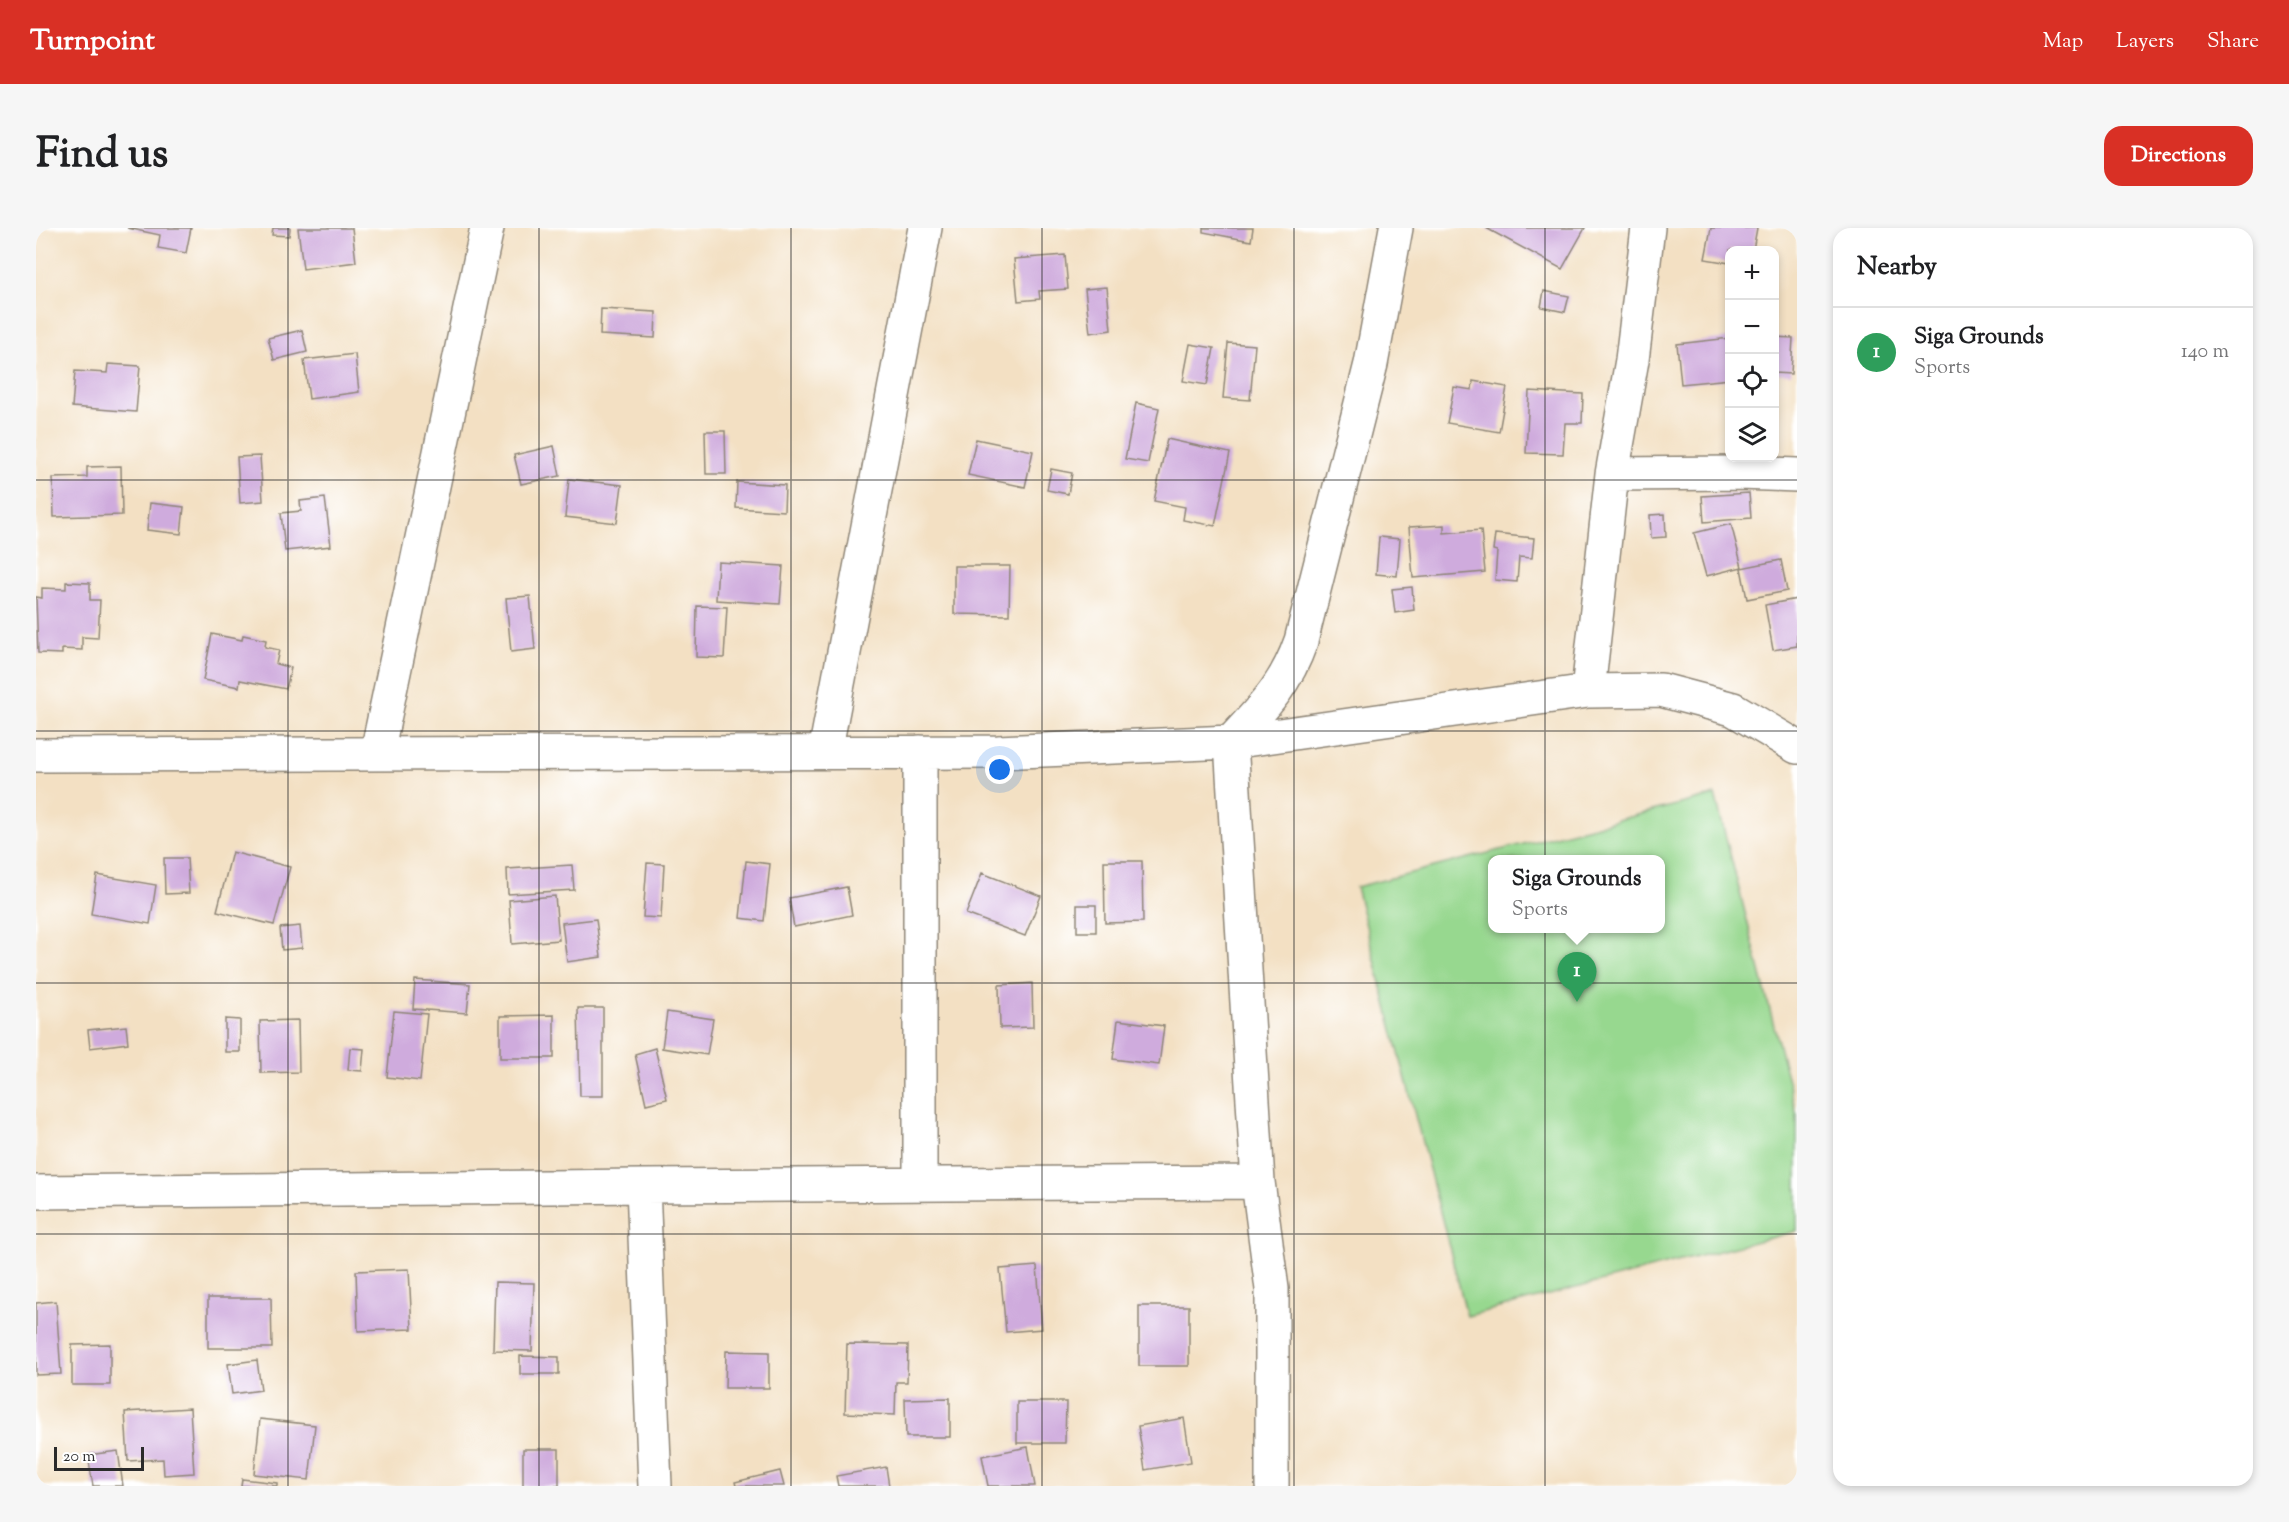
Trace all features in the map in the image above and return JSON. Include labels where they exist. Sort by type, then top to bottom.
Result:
[{"type":"street","points":[[377,753],[487,228]]},
{"type":"street","points":[[825,752],[925,228]]},
{"type":"street","points":[[1272,1486],[1272,1289],[1258,1182],[1231,742],[1278,690],[1292,667],[1301,642],[1371,364],[1396,228]]},
{"type":"street","points":[[1588,691],[1612,474],[1632,360],[1648,228]]},
{"type":"street","points":[[1612,474],[1797,475]]},
{"type":"street","points":[[36,755],[920,752],[1102,749],[1231,742],[1588,691],[1661,690],[1733,709],[1797,747]]},
{"type":"street","points":[[920,752],[920,1184]]},
{"type":"street","points":[[36,1192],[1258,1182]]},
{"type":"street","points":[[643,1186],[655,1486]]},
{"type":"green space","points":[[1715,795],[1797,1116],[1797,1231],[1467,1316],[1356,887]]},
{"type":"building","points":[[127,228],[191,228],[186,253],[158,248],[160,235]]},
{"type":"building","points":[[273,228],[290,228],[289,236],[272,235]]},
{"type":"building","points":[[298,228],[352,228],[356,262],[303,269]]},
{"type":"building","points":[[1203,228],[1253,228],[1251,241],[1203,232]]},
{"type":"building","points":[[1486,228],[1585,228],[1562,269]]},
{"type":"building","points":[[1711,228],[1757,228],[1754,246],[1725,246],[1725,262],[1705,259]]},
{"type":"building","points":[[1065,255],[1068,289],[1039,291],[1040,299],[1018,301],[1014,259]]},
{"type":"building","points":[[1107,287],[1111,330],[1090,333],[1085,289]]},
{"type":"building","points":[[1544,291],[1569,296],[1565,312],[1541,307]]},
{"type":"building","points":[[601,309],[656,312],[655,338],[600,335]]},
{"type":"building","points":[[302,330],[307,352],[274,360],[268,338]]},
{"type":"building","points":[[1779,337],[1793,338],[1791,374],[1779,373]]},
{"type":"building","points":[[1725,339],[1725,380],[1681,384],[1677,344]]},
{"type":"building","points":[[1228,343],[1255,345],[1250,400],[1223,398]]},
{"type":"building","points":[[1190,344],[1214,348],[1207,385],[1183,381]]},
{"type":"building","points":[[355,354],[359,392],[309,399],[304,360]]},
{"type":"building","points":[[108,364],[140,366],[136,412],[72,407],[75,371],[107,373]]},
{"type":"building","points":[[1473,381],[1507,387],[1499,432],[1447,423],[1454,387],[1472,390]]},
{"type":"building","points":[[1529,391],[1583,394],[1582,423],[1565,423],[1563,454],[1526,453]]},
{"type":"building","points":[[1136,403],[1159,408],[1148,463],[1125,459]]},
{"type":"building","points":[[705,431],[725,431],[726,474],[706,474]]},
{"type":"building","points":[[976,439],[1033,451],[1025,487],[968,475]]},
{"type":"building","points":[[1167,439],[1230,453],[1215,526],[1183,520],[1185,507],[1154,501]]},
{"type":"building","points":[[554,446],[560,476],[521,484],[514,455]]},
{"type":"building","points":[[260,456],[263,501],[240,503],[237,457]]},
{"type":"building","points":[[121,466],[122,515],[54,517],[53,478],[87,477],[87,467]]},
{"type":"building","points":[[1051,469],[1072,473],[1068,494],[1047,490]]},
{"type":"building","points":[[569,479],[622,485],[617,523],[565,517]]},
{"type":"building","points":[[737,482],[785,485],[784,511],[736,508]]},
{"type":"building","points":[[1749,493],[1751,518],[1704,522],[1702,496]]},
{"type":"building","points":[[325,498],[331,546],[285,551],[281,513],[301,511],[300,501]]},
{"type":"building","points":[[150,503],[184,507],[181,534],[147,530]]},
{"type":"building","points":[[1665,514],[1666,537],[1651,538],[1650,515]]},
{"type":"building","points":[[1731,524],[1742,567],[1706,576],[1694,533]]},
{"type":"building","points":[[1444,525],[1444,533],[1481,530],[1485,572],[1413,578],[1409,527]]},
{"type":"building","points":[[1495,534],[1534,538],[1532,558],[1519,557],[1517,582],[1495,580],[1497,551],[1493,550]]},
{"type":"building","points":[[1379,537],[1400,539],[1397,576],[1376,574]]},
{"type":"building","points":[[1781,560],[1787,591],[1747,599],[1741,568]]},
{"type":"building","points":[[718,562],[783,566],[780,604],[716,600]]},
{"type":"building","points":[[954,566],[1010,566],[1009,615],[954,614]]},
{"type":"building","points":[[66,582],[90,583],[90,600],[100,600],[98,638],[82,637],[82,650],[62,649],[62,654],[38,653],[36,597],[42,598],[42,588],[66,589]]},
{"type":"building","points":[[1412,587],[1414,610],[1395,613],[1392,589]]},
{"type":"building","points":[[530,596],[535,649],[511,652],[506,598]]},
{"type":"building","points":[[1797,599],[1797,646],[1773,650],[1765,605]]},
{"type":"building","points":[[697,606],[727,607],[724,658],[696,657]]},
{"type":"building","points":[[212,634],[242,640],[243,635],[266,640],[265,647],[279,650],[276,664],[291,668],[286,689],[240,680],[239,687],[203,680]]},
{"type":"building","points":[[232,852],[290,867],[274,925],[217,911]]},
{"type":"building","points":[[164,858],[187,858],[189,893],[165,894]]},
{"type":"building","points":[[746,861],[770,864],[764,921],[740,918]]},
{"type":"building","points":[[1104,861],[1142,861],[1143,922],[1105,923]]},
{"type":"building","points":[[647,863],[664,864],[661,918],[643,917]]},
{"type":"building","points":[[572,865],[574,890],[508,894],[507,869]]},
{"type":"building","points":[[982,873],[1041,896],[1025,936],[966,914]]},
{"type":"building","points":[[97,875],[156,885],[150,924],[91,914]]},
{"type":"building","points":[[847,887],[852,915],[794,927],[789,898]]},
{"type":"building","points":[[555,896],[559,940],[512,944],[509,900]]},
{"type":"building","points":[[1077,905],[1096,905],[1096,932],[1077,932]]},
{"type":"building","points":[[596,919],[601,957],[567,962],[562,923]]},
{"type":"building","points":[[300,926],[302,948],[282,950],[280,928]]},
{"type":"building","points":[[415,980],[470,984],[467,1013],[413,1009]]},
{"type":"building","points":[[1032,983],[1033,1027],[1000,1028],[999,985]]},
{"type":"building","points":[[578,1008],[603,1008],[603,1096],[580,1096]]},
{"type":"building","points":[[394,1011],[427,1014],[420,1081],[387,1077]]},
{"type":"building","points":[[667,1012],[713,1019],[707,1055],[662,1048]]},
{"type":"building","points":[[554,1015],[554,1058],[500,1058],[500,1016]]},
{"type":"building","points":[[225,1019],[240,1020],[240,1052],[225,1052]]},
{"type":"building","points":[[298,1020],[299,1072],[261,1073],[260,1021]]},
{"type":"building","points":[[1118,1020],[1164,1026],[1159,1065],[1113,1059]]},
{"type":"building","points":[[126,1026],[128,1043],[90,1048],[88,1030]]},
{"type":"building","points":[[350,1048],[364,1049],[362,1071],[348,1070]]},
{"type":"building","points":[[655,1048],[667,1099],[646,1104],[635,1054]]},
{"type":"building","points":[[1037,1266],[1042,1329],[1006,1332],[1000,1269]]},
{"type":"building","points":[[409,1269],[412,1329],[358,1331],[356,1271]]},
{"type":"building","points":[[495,1282],[534,1283],[532,1351],[493,1350]]},
{"type":"building","points":[[208,1298],[271,1298],[272,1348],[208,1348]]},
{"type":"building","points":[[56,1301],[61,1374],[36,1375],[36,1303]]},
{"type":"building","points":[[1139,1306],[1189,1306],[1189,1366],[1139,1366]]},
{"type":"building","points":[[110,1344],[110,1385],[72,1385],[72,1345]]},
{"type":"building","points":[[847,1344],[908,1345],[907,1382],[896,1382],[895,1415],[845,1413]]},
{"type":"building","points":[[726,1351],[769,1352],[769,1388],[725,1388]]},
{"type":"building","points":[[520,1356],[559,1357],[559,1374],[520,1374]]},
{"type":"building","points":[[257,1360],[261,1390],[232,1394],[228,1364]]},
{"type":"building","points":[[950,1398],[950,1437],[906,1437],[905,1399]]},
{"type":"building","points":[[1017,1402],[1066,1402],[1065,1443],[1017,1443]]},
{"type":"building","points":[[190,1408],[194,1473],[164,1475],[163,1459],[128,1461],[125,1412]]},
{"type":"building","points":[[1184,1418],[1191,1462],[1145,1470],[1138,1426]]},
{"type":"building","points":[[260,1419],[315,1425],[309,1480],[254,1474]]},
{"type":"building","points":[[1028,1447],[1035,1486],[988,1486],[982,1456]]},
{"type":"building","points":[[523,1449],[559,1449],[559,1486],[523,1486]]},
{"type":"building","points":[[118,1451],[123,1486],[93,1486],[88,1455]]},
{"type":"building","points":[[886,1467],[889,1486],[838,1486],[836,1476]]},
{"type":"building","points":[[780,1471],[784,1486],[736,1486],[735,1482]]},
{"type":"building","points":[[242,1479],[277,1483],[277,1486],[241,1486]]},
{"type":"place","name":"Siga Grounds","points":[[1577,1002]]}]
